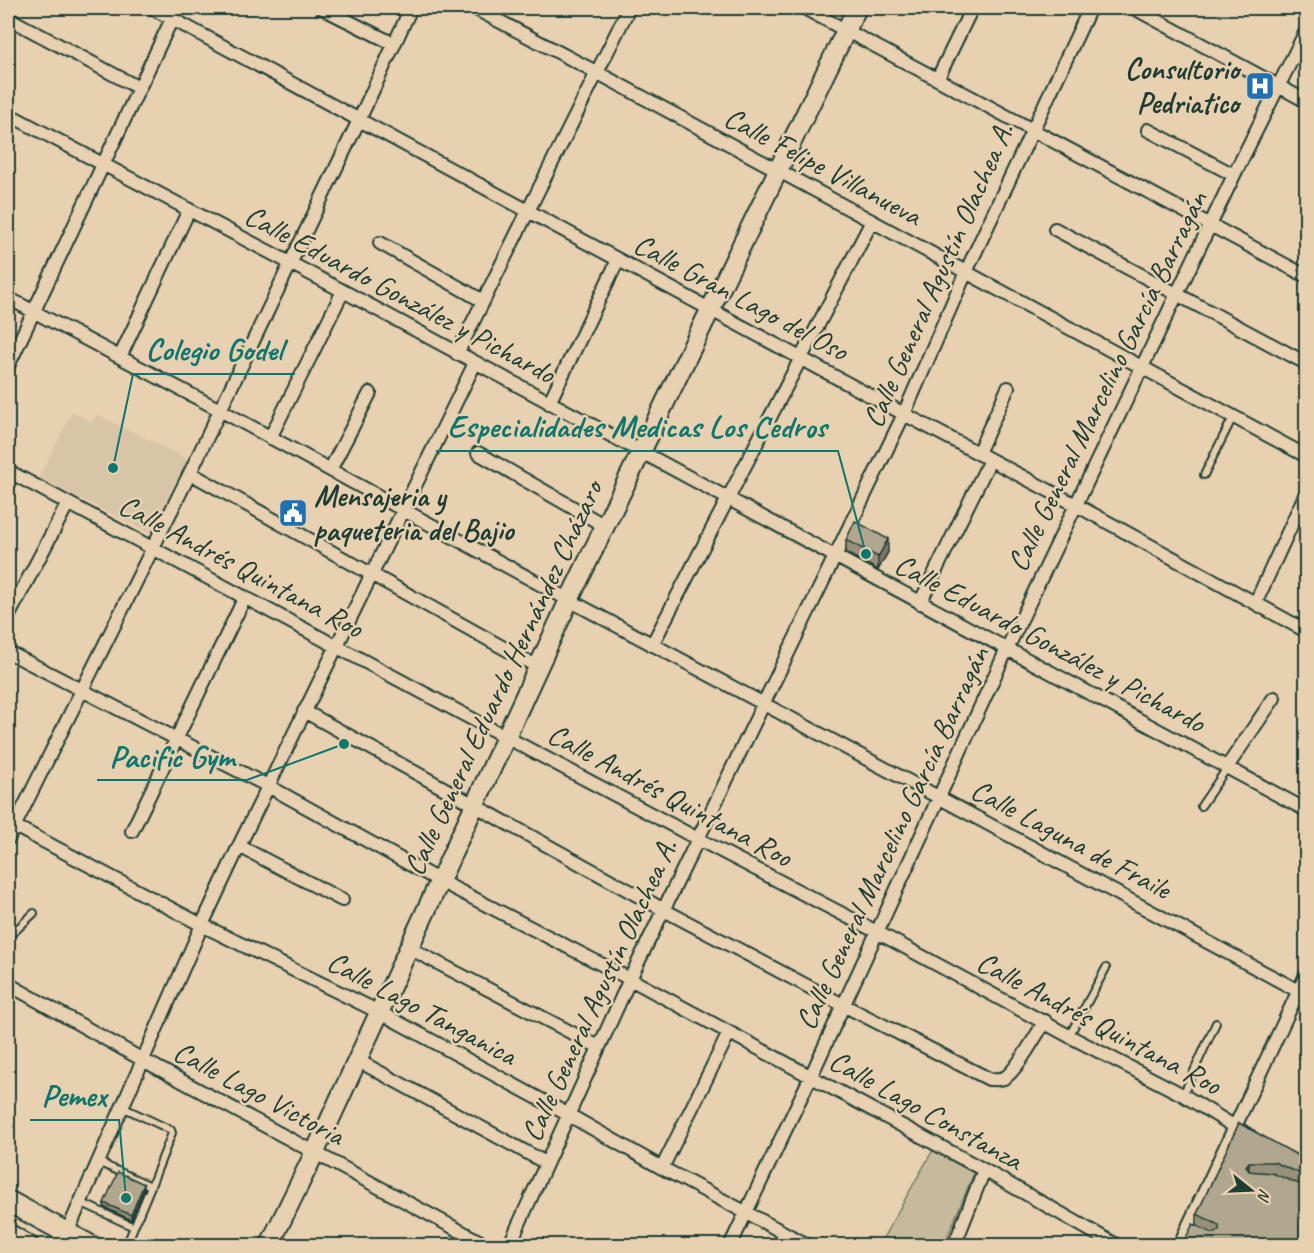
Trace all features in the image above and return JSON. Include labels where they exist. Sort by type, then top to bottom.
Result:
[{"type":"main road","name":"Calle General Eduardo Hernández Cházaro","points":[[269,1245],[380,1012],[568,600],[857,8]]},
{"type":"main road","points":[[8,1201],[91,1245]]},
{"type":"main road","points":[[8,1234],[28,1245]]},
{"type":"street","name":"Calle Gran Lago del Oso","points":[[152,8],[175,13],[359,120],[1306,631]]},
{"type":"street","points":[[322,8],[394,44]]},
{"type":"street","points":[[8,839],[11,824],[82,690],[190,473],[411,8]]},
{"type":"street","name":"Calle Felipe Villanueva","points":[[474,8],[597,72],[1306,456]]},
{"type":"street","points":[[457,354],[629,8]]},
{"type":"street","points":[[804,8],[1306,276]]},
{"type":"street","points":[[938,78],[972,8]]},
{"type":"street","name":"Calle General Agustín Olachea A.","points":[[509,1245],[630,979],[904,414],[966,272],[1090,8]]},
{"type":"street","points":[[1134,8],[1306,101]]},
{"type":"street","points":[[8,366],[32,311],[175,13]]},
{"type":"street","points":[[8,18],[139,88]]},
{"type":"street","name":"Calle General Marcelino García Barragán","points":[[730,1245],[811,1076],[1007,649],[1234,175],[1306,31]]},
{"type":"street","name":"Calle Eduardo González y Pichardo","points":[[8,116],[290,263],[1306,810]]},
{"type":"street","points":[[1148,130],[1234,175]]},
{"type":"street","points":[[120,357],[189,210]]},
{"type":"street","points":[[652,645],[872,221]]},
{"type":"street","points":[[1055,229],[1302,361]]},
{"type":"street","points":[[380,243],[483,302]]},
{"type":"street","points":[[549,403],[618,260]]},
{"type":"street","points":[[270,438],[342,291]]},
{"type":"street","name":"Calle Laguna de Fraile","points":[[8,298],[1303,993]]},
{"type":"street","points":[[67,1233],[239,846],[475,363]]},
{"type":"street","points":[[978,453],[1008,388]]},
{"type":"street","points":[[330,470],[370,393]]},
{"type":"street","points":[[478,453],[605,526]]},
{"type":"street","points":[[920,603],[990,460]]},
{"type":"street","name":"Calle Andrés Quintana Roo","points":[[8,471],[1183,1095],[1258,1141]]},
{"type":"street","points":[[190,473],[538,667]]},
{"type":"street","points":[[1256,602],[1306,493]]},
{"type":"street","points":[[8,617],[68,503]]},
{"type":"street","points":[[132,831],[245,597]]},
{"type":"street","name":"Calle Lago Constanza","points":[[8,652],[268,786],[440,881],[630,979],[1118,1245]]},
{"type":"street","points":[[1227,767],[1274,698]]},
{"type":"street","points":[[304,711],[664,910],[989,1079],[1005,1078],[1045,1022]]},
{"type":"street","name":"Calle Lago Tanganica","points":[[11,824],[202,925],[380,1012],[662,1168],[809,1245]]},
{"type":"street","points":[[239,846],[342,900]]},
{"type":"street","points":[[409,948],[599,1047]]},
{"type":"street","points":[[1179,1245],[1189,1234],[1234,1126],[1303,993],[1306,975]]},
{"type":"street","name":"Calle Lago Victoria","points":[[8,984],[143,1060],[488,1245]]},
{"type":"street","points":[[662,1168],[729,1033]]},
{"type":"street","points":[[357,1060],[546,1163]]},
{"type":"street","points":[[954,1245],[984,1170]]},
{"type":"lane","points":[[1204,475],[1233,416]]},
{"type":"lane","points":[[1201,806],[1227,767]]},
{"type":"lane","points":[[8,936],[34,913]]},
{"type":"lane","points":[[1069,1036],[1106,968]]},
{"type":"lane","points":[[1183,1095],[1216,1023]]},
{"type":"lane","points":[[122,1106],[172,1133],[126,1245]]},
{"type":"lane","points":[[98,1162],[151,1186]]},
{"type":"lane","points":[[80,1202],[134,1227]]},
{"type":"shaded area","points":[[72,412],[92,422],[97,414],[187,459],[150,533],[39,478]]},
{"type":"shaded area","points":[[933,1150],[974,1173],[944,1245],[879,1245]]},
{"type":"building","points":[[855,521],[888,539],[878,557],[846,540]]},
{"type":"building","points":[[1239,1123],[1306,1160],[1306,1166],[1302,1167],[1299,1173],[1274,1162],[1249,1162],[1246,1166],[1249,1171],[1272,1173],[1306,1187],[1306,1245],[1182,1245],[1193,1224],[1212,1233],[1219,1230],[1217,1224],[1197,1214]]},
{"type":"building","points":[[118,1172],[144,1184],[131,1215],[104,1203]]},
{"type":"place","name":"Consultorio Pedriatico","points":[[1260,86]]},
{"type":"place","name":"Colegio Godel","points":[[113,468]]},
{"type":"place","name":"Mensajeria y paqueteria del Bajio","points":[[293,513]]},
{"type":"place","name":"Especialidades Medicas Los Cedros","points":[[866,554]]},
{"type":"place","name":"Pacific Gym","points":[[344,744]]},
{"type":"place","name":"Pemex","points":[[126,1198]]}]
